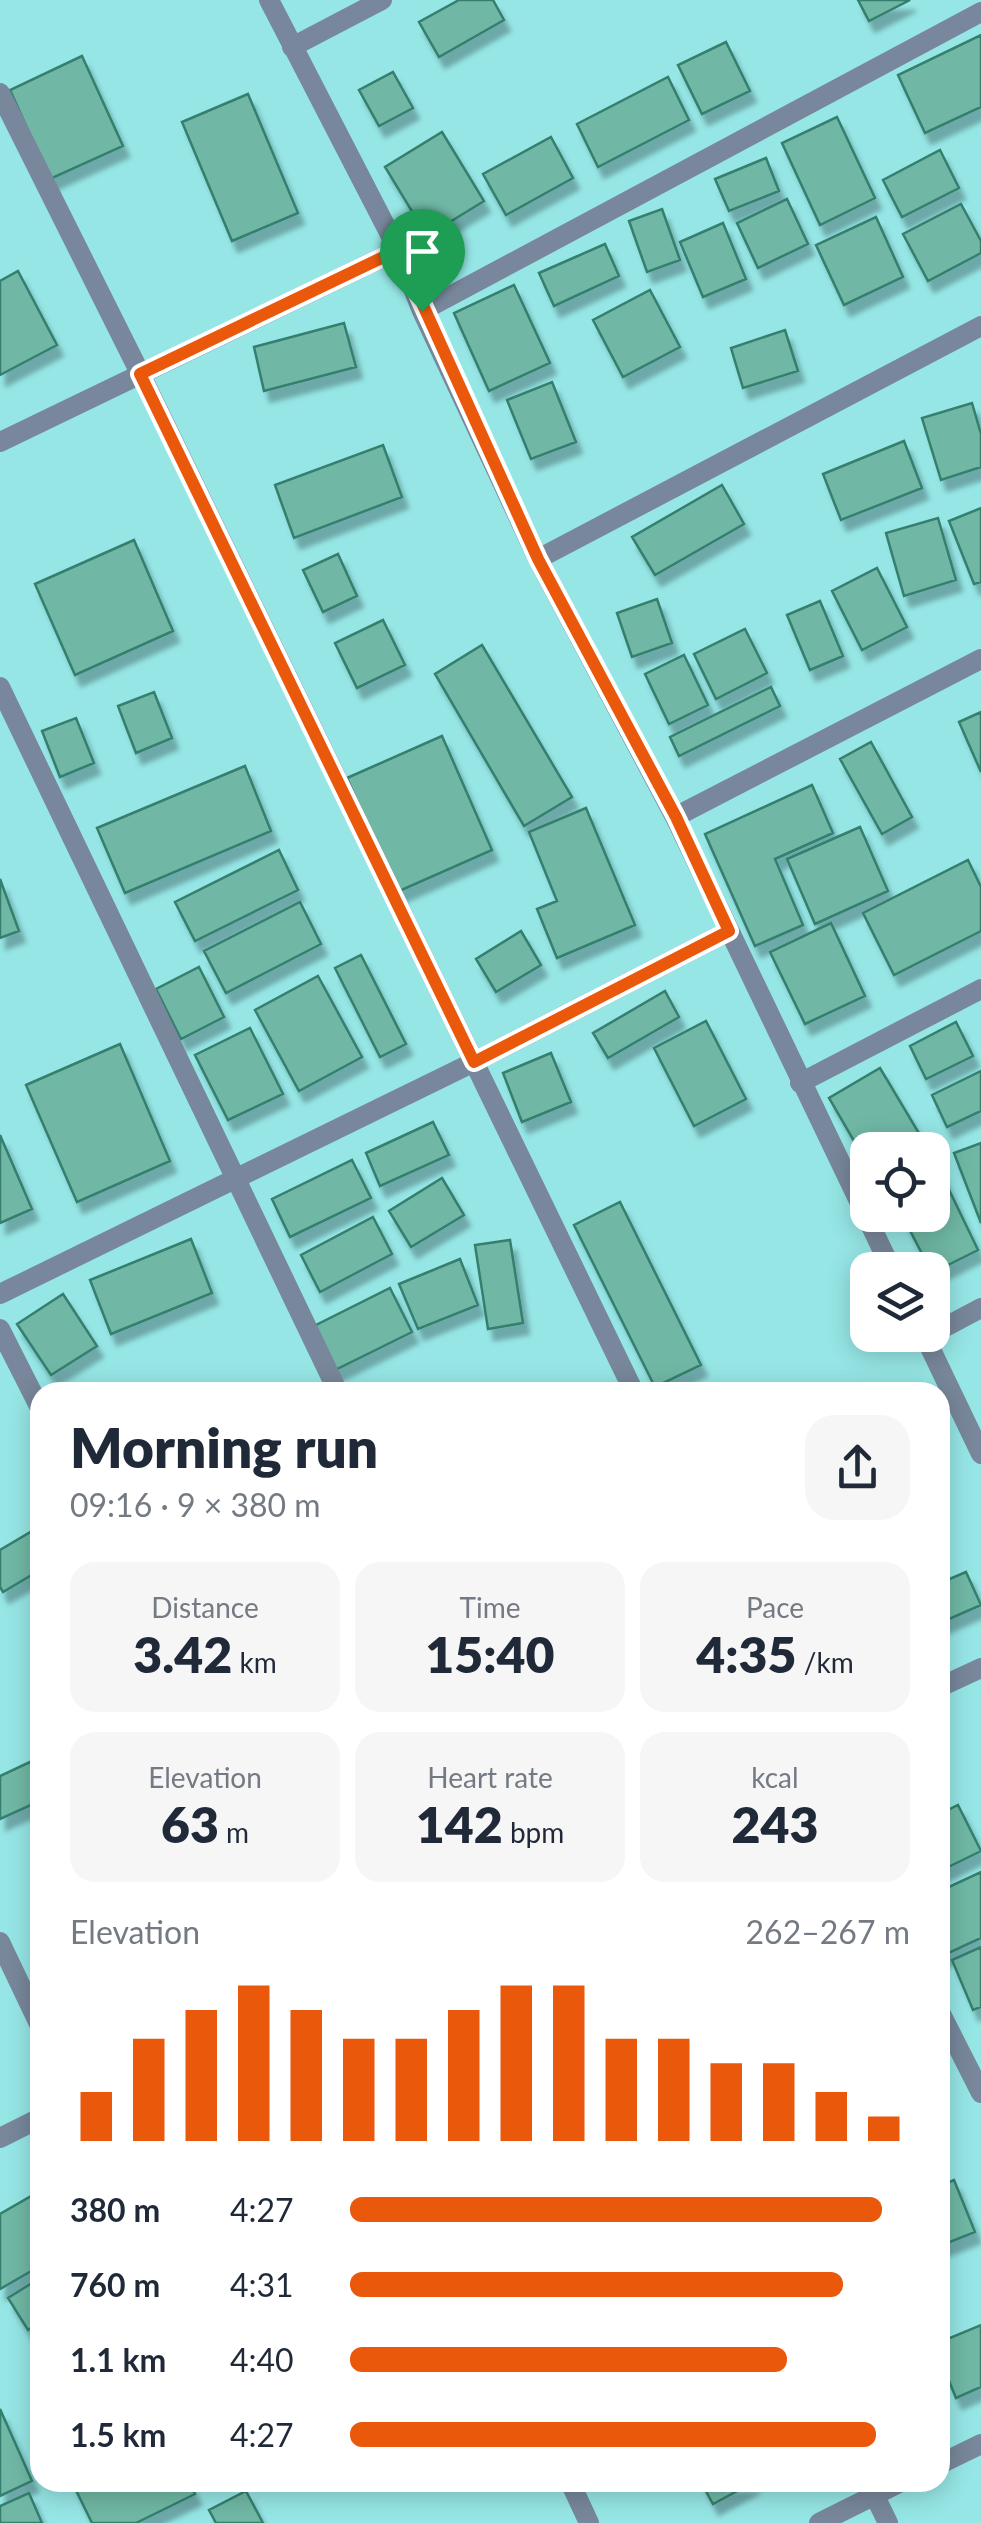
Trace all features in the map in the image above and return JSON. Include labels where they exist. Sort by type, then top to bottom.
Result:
[{"type":"street","points":[[269,0],[398,250],[422,311],[538,559],[676,817],[883,1252]]},
{"type":"street","points":[[292,47],[382,0]]},
{"type":"street","points":[[422,311],[981,12]]},
{"type":"street","points":[[0,92],[629,1382]]},
{"type":"street","points":[[0,442],[398,250]]},
{"type":"street","points":[[538,559],[981,326]]},
{"type":"street","points":[[676,817],[981,659]]},
{"type":"street","points":[[0,687],[333,1382]]},
{"type":"street","points":[[0,1294],[474,1062],[729,931]]},
{"type":"street","points":[[800,1083],[981,989]]},
{"type":"street","points":[[950,1324],[981,1308]]},
{"type":"street","points":[[0,1330],[30,1388]]},
{"type":"street","points":[[936,1352],[949,1382]]},
{"type":"street","points":[[950,1384],[981,1454]]},
{"type":"street","points":[[950,1682],[981,1668]]},
{"type":"street","points":[[0,1942],[30,2005]]},
{"type":"street","points":[[950,2032],[981,2092]]},
{"type":"street","points":[[0,2138],[30,2123]]},
{"type":"street","points":[[950,2459],[981,2444]]},
{"type":"street","points":[[575,2492],[589,2523]]},
{"type":"street","points":[[819,2523],[866,2492]]},
{"type":"street","points":[[872,2492],[888,2523]]},
{"type":"building","points":[[459,0],[493,0],[504,20],[439,57],[419,22]]},
{"type":"building","points":[[858,0],[910,0],[869,21]]},
{"type":"building","points":[[981,35],[981,107],[925,133],[898,75]]},
{"type":"building","points":[[726,42],[750,91],[702,114],[678,65]]},
{"type":"building","points":[[82,56],[123,146],[50,179],[10,90]]},
{"type":"building","points":[[393,72],[413,108],[379,126],[359,90]]},
{"type":"building","points":[[668,77],[689,120],[598,167],[577,124]]},
{"type":"building","points":[[248,94],[298,213],[232,241],[182,122]]},
{"type":"building","points":[[837,117],[875,198],[820,225],[782,143]]},
{"type":"building","points":[[442,132],[484,201],[427,236],[385,167]]},
{"type":"building","points":[[551,137],[573,178],[506,215],[483,174]]},
{"type":"building","points":[[940,150],[959,188],[902,217],[883,180]]},
{"type":"building","points":[[766,158],[779,191],[729,211],[715,179]]},
{"type":"building","points":[[787,199],[808,244],[758,268],[737,223]]},
{"type":"building","points":[[961,204],[981,241],[981,253],[928,281],[903,234]]},
{"type":"building","points":[[662,209],[680,260],[647,272],[629,221]]},
{"type":"building","points":[[876,217],[903,277],[844,305],[816,245]]},
{"type":"building","points":[[723,223],[746,279],[703,297],[680,242]]},
{"type":"building","points":[[605,244],[619,276],[554,306],[539,273]]},
{"type":"building","points":[[18,271],[57,345],[0,375],[0,281]]},
{"type":"building","points":[[514,285],[550,363],[489,391],[454,313]]},
{"type":"building","points":[[650,290],[680,347],[623,377],[593,320]]},
{"type":"building","points":[[344,323],[356,367],[264,391],[254,347]]},
{"type":"building","points":[[785,330],[798,371],[743,388],[731,348]]},
{"type":"building","points":[[552,382],[576,442],[531,459],[507,400]]},
{"type":"building","points":[[972,403],[981,434],[981,467],[941,480],[922,418]]},
{"type":"building","points":[[904,441],[922,488],[841,520],[823,474]]},
{"type":"building","points":[[383,445],[402,497],[294,538],[275,485]]},
{"type":"building","points":[[722,485],[744,524],[655,575],[632,537]]},
{"type":"building","points":[[981,508],[981,582],[974,584],[949,521]]},
{"type":"building","points":[[938,518],[956,580],[904,596],[886,533]]},
{"type":"building","points":[[134,540],[173,631],[75,675],[35,584]]},
{"type":"building","points":[[338,554],[357,596],[323,612],[303,570]]},
{"type":"building","points":[[877,568],[907,627],[862,650],[832,591]]},
{"type":"building","points":[[657,599],[672,643],[632,657],[617,613]]},
{"type":"building","points":[[820,601],[843,656],[810,670],[787,615]]},
{"type":"building","points":[[383,620],[405,665],[357,688],[335,643]]},
{"type":"building","points":[[745,629],[767,673],[716,699],[694,654]]},
{"type":"building","points":[[482,645],[572,797],[524,826],[435,674]]},
{"type":"building","points":[[684,655],[708,705],[669,724],[645,674]]},
{"type":"building","points":[[771,687],[780,706],[679,756],[670,737]]},
{"type":"building","points":[[154,692],[172,738],[136,753],[118,706]]},
{"type":"building","points":[[981,712],[981,772],[959,722]]},
{"type":"building","points":[[76,718],[94,763],[60,777],[42,731]]},
{"type":"building","points":[[442,736],[492,850],[397,892],[347,778]]},
{"type":"building","points":[[871,742],[912,817],[882,834],[840,759]]},
{"type":"building","points":[[245,766],[271,831],[125,893],[97,828]]},
{"type":"building","points":[[812,785],[833,833],[775,859],[803,925],[755,946],[705,834]]},
{"type":"building","points":[[586,808],[635,925],[557,958],[537,909],[557,901],[529,832]]},
{"type":"building","points":[[860,827],[888,891],[815,924],[787,859]]},
{"type":"building","points":[[279,850],[298,890],[195,941],[175,902]]},
{"type":"building","points":[[968,860],[981,887],[981,931],[894,975],[863,913]]},
{"type":"building","points":[[0,879],[19,931],[0,938]]},
{"type":"building","points":[[300,902],[321,944],[226,993],[204,951]]},
{"type":"building","points":[[831,923],[865,996],[805,1024],[770,952]]},
{"type":"building","points":[[521,931],[541,965],[496,992],[476,959]]},
{"type":"building","points":[[361,955],[406,1044],[380,1057],[335,968]]},
{"type":"building","points":[[199,967],[224,1017],[181,1039],[156,989]]},
{"type":"building","points":[[318,976],[362,1057],[299,1091],[255,1010]]},
{"type":"building","points":[[665,991],[679,1017],[608,1058],[593,1033]]},
{"type":"building","points":[[706,1021],[746,1099],[694,1126],[654,1048]]},
{"type":"building","points":[[956,1022],[973,1056],[926,1079],[910,1046]]},
{"type":"building","points":[[250,1028],[283,1094],[228,1120],[195,1055]]},
{"type":"building","points":[[120,1044],[170,1161],[77,1202],[26,1085]]},
{"type":"building","points":[[551,1053],[571,1102],[522,1122],[503,1073]]},
{"type":"building","points":[[880,1068],[918,1132],[850,1134],[829,1098]]},
{"type":"building","points":[[981,1071],[981,1111],[947,1127],[932,1095]]},
{"type":"building","points":[[433,1122],[449,1155],[380,1186],[366,1153]]},
{"type":"building","points":[[0,1135],[32,1209],[0,1223]]},
{"type":"building","points":[[981,1143],[981,1223],[954,1153]]},
{"type":"building","points":[[352,1160],[371,1198],[290,1237],[272,1199]]},
{"type":"building","points":[[442,1178],[464,1215],[411,1247],[389,1211]]},
{"type":"building","points":[[950,1192],[978,1250],[950,1264],[950,1252],[921,1252],[911,1232],[950,1232]]},
{"type":"building","points":[[620,1202],[701,1365],[665,1382],[652,1382],[574,1225]]},
{"type":"building","points":[[373,1217],[392,1254],[320,1292],[301,1255]]},
{"type":"building","points":[[191,1239],[212,1293],[111,1334],[90,1280]]},
{"type":"building","points":[[510,1240],[523,1323],[488,1329],[475,1245]]},
{"type":"building","points":[[460,1259],[478,1305],[418,1329],[399,1284]]},
{"type":"building","points":[[390,1288],[412,1332],[333,1371],[312,1327]]},
{"type":"building","points":[[63,1294],[97,1346],[51,1375],[17,1324]]},
{"type":"building","points":[[30,1532],[30,1576],[3,1592],[0,1587],[0,1550]]},
{"type":"building","points":[[966,1572],[981,1605],[950,1619],[950,1579]]},
{"type":"building","points":[[30,1762],[30,1806],[0,1819],[0,1776]]},
{"type":"building","points":[[958,1805],[981,1851],[950,1866],[950,1809]]},
{"type":"building","points":[[981,1872],[981,1938],[950,1952],[950,1886]]},
{"type":"building","points":[[981,1947],[981,2007],[973,2010],[952,1960]]},
{"type":"building","points":[[954,2180],[975,2232],[950,2242],[950,2182]]},
{"type":"building","points":[[30,2197],[30,2272],[0,2289],[0,2214]]},
{"type":"building","points":[[30,2284],[30,2329],[28,2330],[8,2298]]},
{"type":"building","points":[[981,2325],[981,2387],[956,2398],[950,2383],[950,2338]]},
{"type":"building","points":[[0,2409],[30,2482],[0,2496]]},
{"type":"building","points":[[77,2492],[195,2494],[136,2523],[92,2523]]},
{"type":"building","points":[[247,2492],[263,2523],[216,2523],[209,2510]]},
{"type":"building","points":[[706,2492],[735,2492],[713,2504]]},
{"type":"building","points":[[29,2493],[42,2523],[0,2523],[0,2506]]},
{"type":"route","points":[[398,250],[422,311],[538,559],[676,817],[729,931],[474,1062],[140,374],[398,250]]}]
